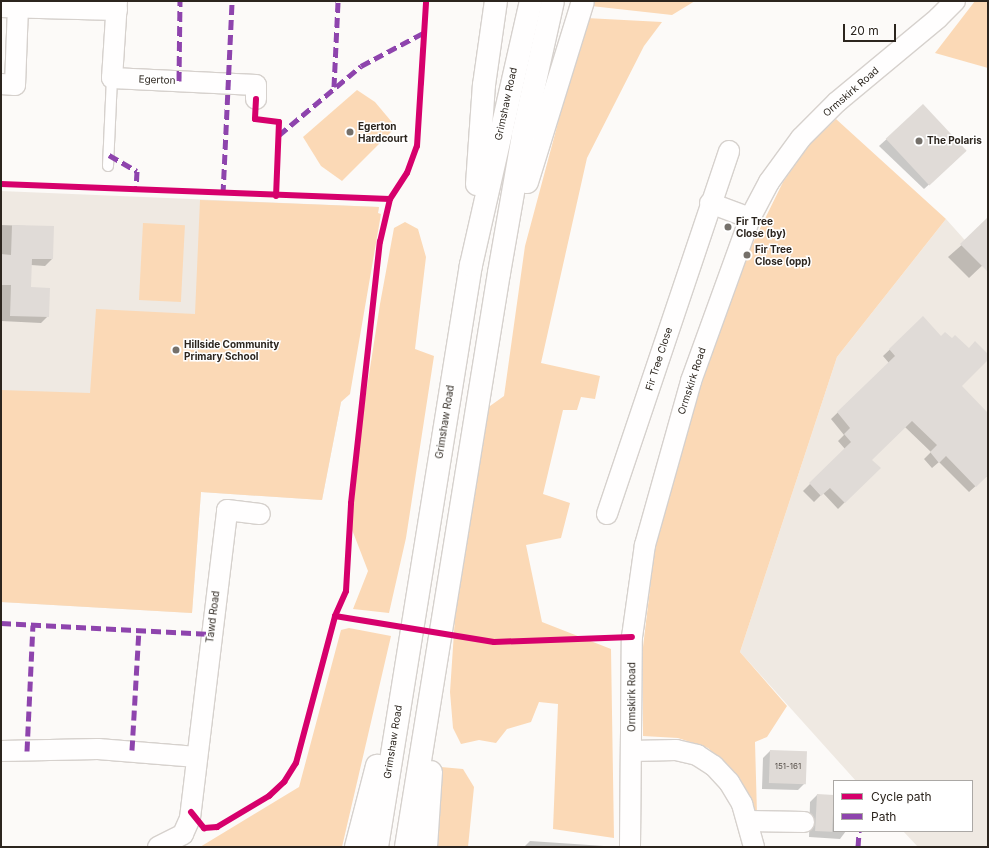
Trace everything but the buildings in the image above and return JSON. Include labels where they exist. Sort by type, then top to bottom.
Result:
[{"type":"main road","points":[[470,265],[484,85],[496,1]]},
{"type":"main road","name":"Grimshaw Road","points":[[377,847],[470,265],[531,1]]},
{"type":"main road","points":[[406,847],[441,643],[499,273],[523,134],[553,1]]},
{"type":"main road","points":[[499,273],[583,1]]},
{"type":"main road","points":[[356,847],[410,639]]},
{"type":"main road","points":[[426,847],[441,643]]},
{"type":"street","name":"Ormskirk Road","points":[[630,847],[632,637],[645,545],[691,382],[750,218],[769,182],[801,138],[837,102],[938,18],[955,1]]},
{"type":"street","points":[[1,84],[15,84],[10,7],[117,6],[112,78]]},
{"type":"street","name":"Egerton","points":[[112,78],[256,85],[256,99]]},
{"type":"street","name":"Fir Tree Close","points":[[607,514],[710,203],[729,151]]},
{"type":"street","points":[[710,203],[750,218]]},
{"type":"street","name":"Tawd Road","points":[[158,847],[183,834],[188,824],[227,510],[260,514]]},
{"type":"street","points":[[1,751],[98,749],[197,757]]},
{"type":"street","points":[[631,751],[676,750],[697,755],[714,766],[729,782],[742,804],[748,821],[754,847]]},
{"type":"street","points":[[748,821],[804,822]]},
{"type":"lane","points":[[108,166],[112,78]]},
{"type":"shaded area","points":[[593,1],[695,1],[672,15],[591,6]]},
{"type":"shaded area","points":[[975,1],[988,1],[988,68],[935,53]]},
{"type":"shaded area","points":[[586,18],[662,22],[644,46],[587,158],[541,363],[600,376],[595,399],[581,397],[577,410],[563,410],[543,494],[570,503],[561,538],[526,545],[542,622],[611,649],[614,838],[553,829],[558,704],[539,702],[531,722],[507,729],[496,743],[479,740],[461,744],[453,728],[450,692],[455,617],[483,411],[504,396],[525,246]]},
{"type":"shaded area","name":"Egerton Hardcourt","points":[[357,90],[375,102],[396,127],[342,181],[321,166],[303,137]]},
{"type":"shaded area","points":[[836,119],[946,219],[837,357],[740,652],[787,706],[767,737],[755,742],[757,814],[730,768],[708,748],[678,738],[643,736],[643,647],[657,530],[685,433],[724,319],[750,249],[783,182],[810,144]]},
{"type":"shaded area","name":"Hillside Community Primary School","points":[[1,191],[379,207],[322,500],[201,492],[192,613],[1,602]]},
{"type":"shaded area","name":"Hillside Community Primary School","points":[[200,200],[379,207],[378,213],[381,214],[350,394],[341,402],[322,500],[201,492],[192,613],[1,602],[1,390],[90,393],[96,309],[195,314]]},
{"type":"shaded area","points":[[946,219],[988,266],[988,847],[918,847],[904,832],[973,832],[973,780],[855,780],[740,652],[837,357]]},
{"type":"shaded area","points":[[405,222],[418,229],[426,257],[415,349],[434,356],[406,538],[389,613],[353,609],[368,571],[351,527],[363,413],[380,304],[394,228]]},
{"type":"shaded area","points":[[143,223],[185,225],[181,302],[139,300]]},
{"type":"shaded area","points":[[349,628],[391,636],[342,847],[200,847],[299,787],[341,630]]},
{"type":"shaded area","points":[[441,767],[463,769],[474,787],[468,847],[434,847]]},
{"type":"marked path","points":[[179,81],[180,1]]},
{"type":"marked path","points":[[223,194],[232,1]]},
{"type":"marked path","points":[[334,87],[338,1]]},
{"type":"marked path","points":[[279,135],[361,66],[423,33]]},
{"type":"marked path","points":[[109,155],[137,171],[136,190]]},
{"type":"marked path","points":[[1,623],[211,634]]},
{"type":"marked path","points":[[27,751],[33,625]]},
{"type":"marked path","points":[[132,750],[139,630]]},
{"type":"marked path","points":[[858,847],[859,832]]},
{"type":"cycle path","points":[[191,812],[204,828],[217,827],[269,796],[284,782],[296,763],[335,616],[346,591],[351,503],[380,242],[390,199],[407,173],[417,146],[426,1]]},
{"type":"cycle path","points":[[256,99],[255,119],[279,122],[276,196]]},
{"type":"cycle path","points":[[1,184],[390,199]]},
{"type":"cycle path","points":[[335,616],[494,642],[632,637]]},
{"type":"place","name":"Egerton Hardcourt","points":[[350,132]]},
{"type":"place","name":"The Polaris","points":[[919,141]]},
{"type":"place","name":"Fir Tree Close (by)","points":[[728,227]]},
{"type":"place","name":"Fir Tree Close (opp)","points":[[747,255]]},
{"type":"place","name":"Hillside Community Primary School","points":[[176,350]]}]
